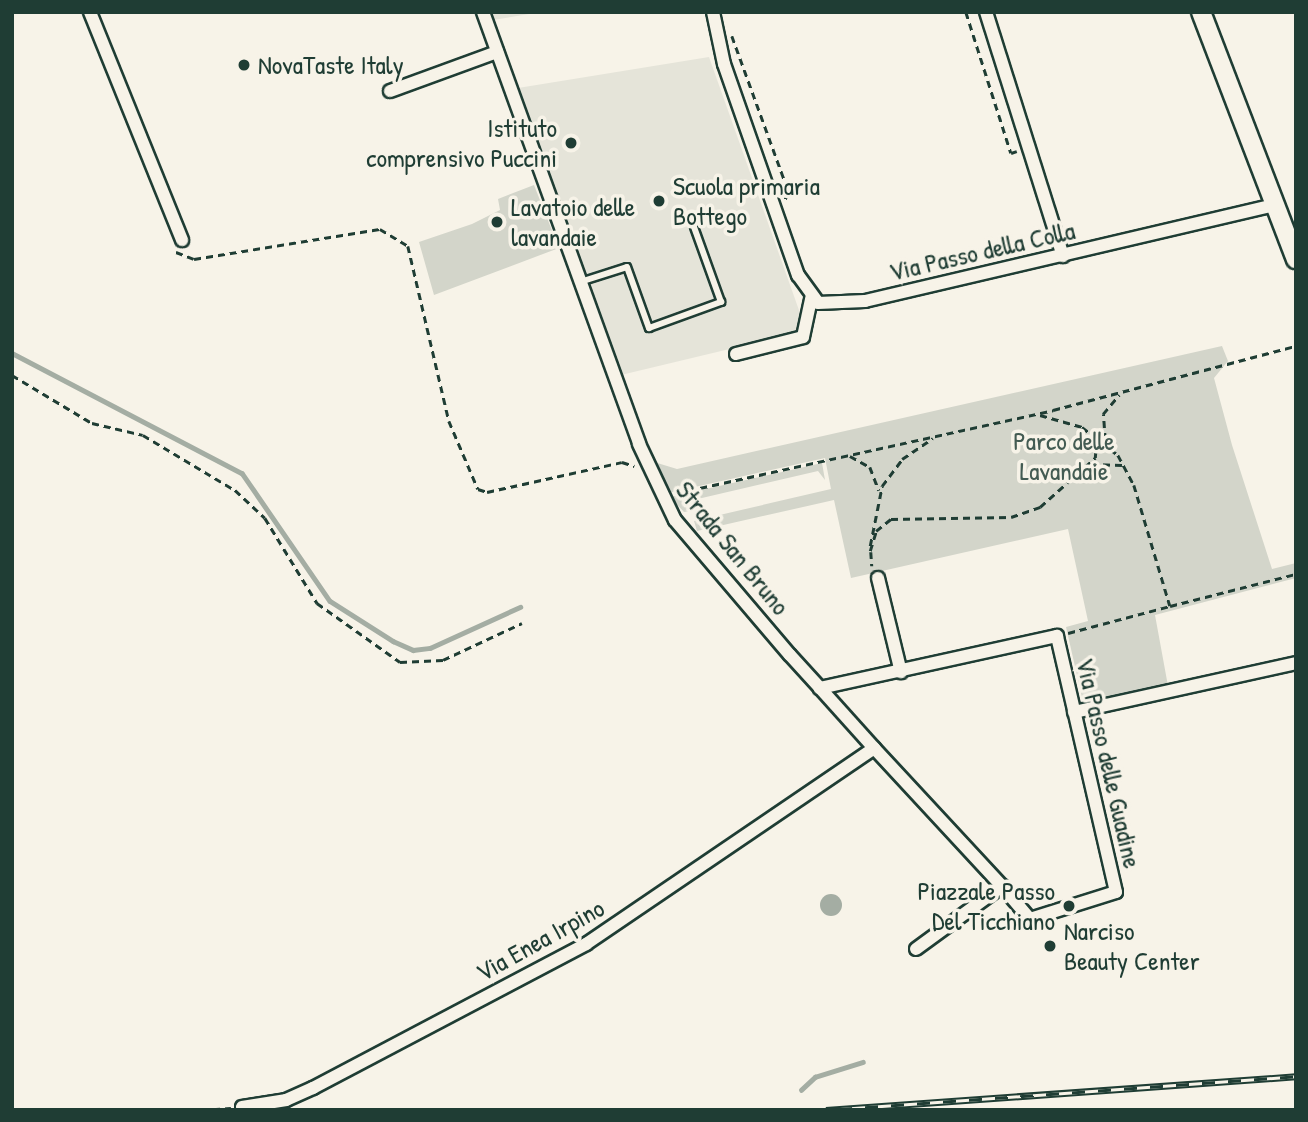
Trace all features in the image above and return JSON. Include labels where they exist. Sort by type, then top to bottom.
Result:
[{"type":"street","points":[[90,12],[178,243]]},
{"type":"street","name":"Strada San Bruno","points":[[483,12],[659,497],[820,688],[1030,919]]},
{"type":"street","points":[[713,12],[741,114],[811,298],[803,337],[736,354]]},
{"type":"street","points":[[986,12],[1063,256]]},
{"type":"street","points":[[1201,12],[1296,259]]},
{"type":"street","points":[[390,91],[498,52]]},
{"type":"street","name":"Via Passo della Colla","points":[[811,298],[845,305],[1273,205]]},
{"type":"street","points":[[878,578],[901,672]]},
{"type":"street","name":"Via Passo delle Guadine","points":[[820,688],[1057,636],[1116,892],[1030,919]]},
{"type":"street","points":[[1074,712],[1296,663]]},
{"type":"street","name":"Via Enea Irpino","points":[[242,1107],[286,1100],[313,1088],[586,944],[874,748]]},
{"type":"street","points":[[916,949],[1002,886]]},
{"type":"lane","points":[[580,282],[627,267],[649,328],[721,302],[694,228]]},
{"type":"path","points":[[966,12],[1011,153],[1020,150],[1024,163]]},
{"type":"path","points":[[725,30],[733,37],[789,193],[783,204]]},
{"type":"path","points":[[178,243],[187,260],[380,229],[408,246],[449,421],[478,489],[487,492],[626,461],[640,479]]},
{"type":"path","points":[[659,497],[1030,415],[1296,346]]},
{"type":"path","points":[[12,375],[92,423],[143,435],[235,490],[265,518],[317,603],[400,662],[432,664],[522,623]]},
{"type":"path","points":[[1107,443],[1103,414],[1125,391]]},
{"type":"path","points":[[1030,415],[1056,417],[1092,432],[1107,443],[1127,470],[1170,606]]},
{"type":"path","points":[[870,551],[876,531],[891,519],[1028,512],[1053,499],[1099,450],[1092,432]]},
{"type":"path","points":[[878,493],[902,459],[940,435]]},
{"type":"path","points":[[843,456],[870,467],[878,493],[870,551],[878,578]]},
{"type":"path","points":[[1086,466],[1111,461],[1127,470]]},
{"type":"path","points":[[1057,636],[1296,574]]},
{"type":"path","points":[[201,1110],[242,1107]]},
{"type":"shaded area","points":[[491,12],[541,12],[493,20]]},
{"type":"shaded area","name":"Scuola primaria Bottego","points":[[709,57],[800,313],[800,332],[621,375],[518,88]]},
{"type":"shaded area","points":[[831,894],[839,897],[842,905],[839,913],[831,916],[823,913],[820,905],[823,897]]},
{"type":"green space","points":[[534,185],[559,248],[434,295],[419,242],[472,224],[500,210],[498,199]]},
{"type":"green space","name":"Parco delle Lavandaie","points":[[1222,346],[1228,361],[1214,378],[1232,445],[1272,569],[1296,563],[1296,578],[1155,615],[1168,686],[1084,706],[1066,627],[1088,621],[1068,529],[851,578],[834,500],[697,531],[694,521],[831,489],[825,458],[668,493],[654,462],[677,469]]},
{"type":"green space","points":[[822,463],[825,480],[818,471],[689,501],[691,511],[684,512],[670,497]]},
{"type":"waterway","points":[[12,353],[242,473],[330,601],[393,641],[413,650],[430,648],[520,607]]},
{"type":"waterway","points":[[801,1090],[815,1077],[863,1062]]},
{"type":"railway","points":[[826,1110],[1296,1076]]},
{"type":"place","name":"NovaTaste Italy","points":[[244,65]]},
{"type":"place","name":"Istituto comprensivo Puccini","points":[[571,143]]},
{"type":"place","name":"Scuola primaria Bottego","points":[[659,201]]},
{"type":"place","name":"Lavatoio delle lavandaie","points":[[497,222]]},
{"type":"place","name":"Piazzale Passo Del Ticchiano","points":[[1069,906]]},
{"type":"place","name":"Narciso Beauty Center","points":[[1050,946]]}]
